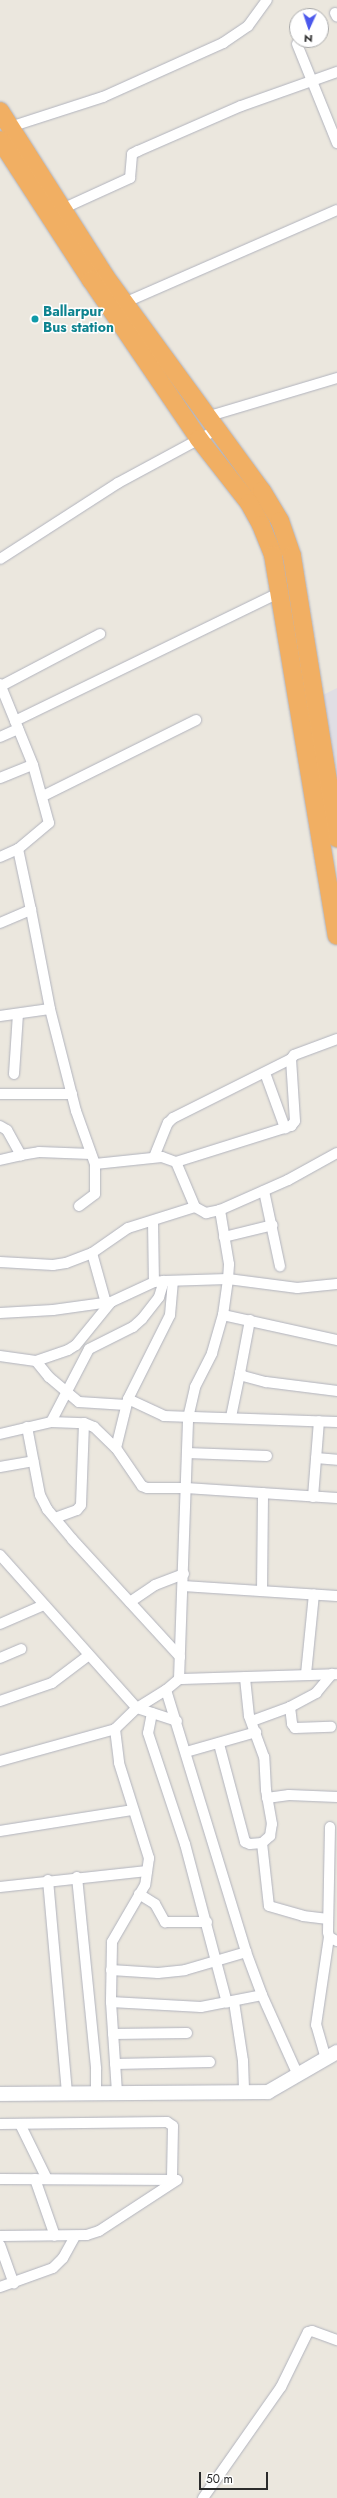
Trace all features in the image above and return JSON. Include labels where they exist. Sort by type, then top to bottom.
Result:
[{"type":"highway","points":[[0,111],[3,138],[99,280],[199,439],[249,502],[272,554],[337,936]]},
{"type":"highway","points":[[3,138],[62,209],[99,280],[124,303],[211,424],[262,491],[280,521],[292,556],[337,838]]},
{"type":"street","points":[[3,138],[103,97],[223,43],[248,26],[267,0]]},
{"type":"street","points":[[299,48],[334,128],[337,143]]},
{"type":"street","points":[[62,209],[130,178],[132,154],[138,151],[241,106],[337,72]]},
{"type":"street","points":[[124,303],[337,210]]},
{"type":"street","points":[[0,560],[118,483],[199,439],[211,424],[337,378]]},
{"type":"street","points":[[0,737],[16,725],[279,593]]},
{"type":"street","points":[[0,857],[18,849],[49,823],[33,765],[1,690],[100,634]]},
{"type":"street","points":[[42,796],[196,720]]},
{"type":"street","points":[[0,778],[33,765]]},
{"type":"street","points":[[18,849],[50,1009],[72,1094],[93,1159],[95,1194],[79,1206]]},
{"type":"street","points":[[0,923],[30,910]]},
{"type":"street","points":[[0,1016],[50,1009]]},
{"type":"street","points":[[14,1074],[18,1014]]},
{"type":"street","points":[[154,1157],[168,1123],[173,1118],[265,1073],[291,1059],[294,1055],[337,1039]]},
{"type":"street","points":[[0,1160],[39,1152],[93,1159],[162,1157],[176,1162],[291,1126],[295,1121],[291,1059]]},
{"type":"street","points":[[265,1073],[285,1128]]},
{"type":"street","points":[[0,1094],[72,1094]]},
{"type":"street","points":[[0,1126],[7,1130],[21,1155]]},
{"type":"street","points":[[176,1162],[195,1207],[206,1213],[220,1210],[264,1191],[337,1153]]},
{"type":"street","points":[[264,1191],[273,1225],[280,1266]]},
{"type":"street","points":[[0,1262],[53,1265],[92,1253],[128,1228],[195,1207]]},
{"type":"street","points":[[179,1679],[184,1586],[188,1418],[195,1387],[212,1353],[223,1315],[228,1279],[229,1264],[220,1210]]},
{"type":"street","points":[[116,1448],[127,1402],[170,1315],[153,1221]]},
{"type":"street","points":[[224,1237],[273,1225]]},
{"type":"street","points":[[92,1253],[108,1302]]},
{"type":"street","points":[[0,1313],[53,1310],[108,1302],[164,1282],[228,1279],[297,1288],[337,1284]]},
{"type":"street","points":[[51,1422],[89,1349],[133,1327],[142,1319],[159,1298],[164,1282]]},
{"type":"street","points":[[0,1356],[36,1361],[58,1354],[76,1345],[108,1302]]},
{"type":"street","points":[[223,1315],[337,1340]]},
{"type":"street","points":[[230,1417],[250,1320]]},
{"type":"street","points":[[36,1361],[49,1377],[79,1402],[127,1402],[158,1416],[188,1418],[230,1417],[337,1422]]},
{"type":"street","points":[[240,1373],[243,1376],[266,1382],[337,1391]]},
{"type":"street","points":[[313,1497],[319,1421]]},
{"type":"street","points":[[0,1434],[51,1422],[84,1423],[94,1427],[116,1448],[142,1486],[147,1488],[186,1488],[337,1498]]},
{"type":"street","points":[[55,1518],[77,1510],[81,1505],[84,1423]]},
{"type":"street","points":[[27,1427],[40,1495],[55,1518],[180,1657]]},
{"type":"street","points":[[187,1453],[267,1456]]},
{"type":"street","points":[[316,1458],[337,1460]]},
{"type":"street","points":[[0,1467],[33,1461]]},
{"type":"street","points":[[262,1591],[263,1493]]},
{"type":"street","points":[[0,1555],[137,1708],[177,1721]]},
{"type":"street","points":[[130,1602],[155,1585],[184,1574]]},
{"type":"street","points":[[184,1586],[337,1596]]},
{"type":"street","points":[[306,1674],[314,1594]]},
{"type":"street","points":[[0,1624],[44,1605]]},
{"type":"street","points":[[0,1658],[21,1649]]},
{"type":"street","points":[[0,1701],[52,1683],[89,1655]]},
{"type":"street","points":[[0,1761],[115,1728],[137,1708],[166,1690],[179,1679],[335,1674]]},
{"type":"street","points":[[252,1721],[290,1707],[316,1693],[335,1674]]},
{"type":"street","points":[[219,1744],[245,1842],[250,1844],[262,1843],[272,1831],[267,1798],[264,1757],[249,1716],[244,1677]]},
{"type":"street","points":[[166,1690],[177,1721],[246,1952],[262,1995],[298,2074]]},
{"type":"street","points":[[290,1707],[292,1724],[295,1728],[331,1726]]},
{"type":"street","points":[[152,1714],[148,1733],[207,1922],[230,2002],[243,2061],[244,2091]]},
{"type":"street","points":[[115,1728],[119,1763],[149,1858],[145,1885],[112,1942],[111,2002],[117,2092]]},
{"type":"street","points":[[186,1752],[219,1744],[256,1732]]},
{"type":"street","points":[[267,1798],[296,1795],[337,1797]]},
{"type":"street","points":[[0,1831],[133,1810]]},
{"type":"street","points":[[0,2094],[268,2092],[298,2074],[333,2057],[316,2024],[333,1939],[328,1919],[333,1859],[330,1827]]},
{"type":"street","points":[[262,1843],[269,1906],[303,1916],[328,1919]]},
{"type":"street","points":[[0,1887],[48,1880],[147,1871]]},
{"type":"street","points":[[77,1877],[96,2069],[96,2093]]},
{"type":"street","points":[[48,1880],[67,2093]]},
{"type":"street","points":[[140,1894],[155,1904],[164,1922],[207,1922]]},
{"type":"street","points":[[111,1970],[158,1973],[185,1970],[218,1962],[246,1952]]},
{"type":"street","points":[[111,2002],[201,2007],[262,1995]]},
{"type":"street","points":[[113,2034],[187,2033]]},
{"type":"street","points":[[115,2064],[210,2062]]},
{"type":"street","points":[[0,2124],[167,2122],[173,2126],[172,2179]]},
{"type":"street","points":[[20,2124],[47,2179]]},
{"type":"street","points":[[0,2179],[177,2179],[176,2182],[99,2231],[75,2236],[0,2236]]},
{"type":"street","points":[[35,2179],[56,2236]]},
{"type":"street","points":[[0,2287],[14,2284],[53,2268],[64,2258],[75,2236]]},
{"type":"street","points":[[0,2245],[14,2284]]},
{"type":"street","points":[[203,2498],[281,2387],[308,2332],[312,2331],[337,2340]]},
{"type":"shaded area","points":[[337,688],[337,813],[317,698]]},
{"type":"place","name":"Ballarpur Bus station","points":[[35,319]]}]
